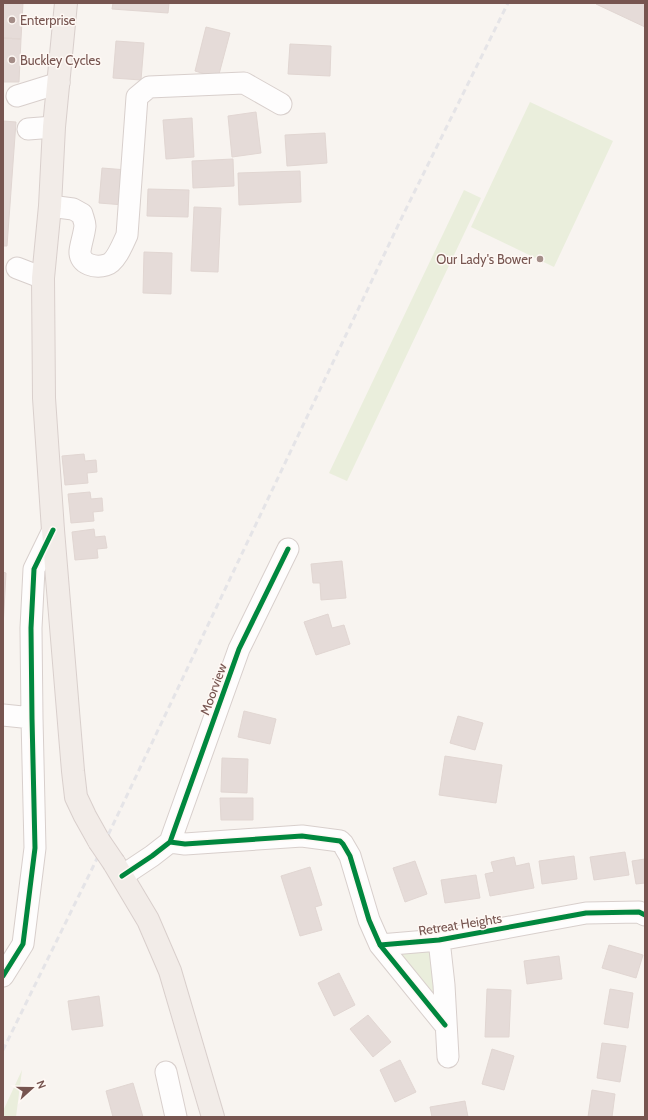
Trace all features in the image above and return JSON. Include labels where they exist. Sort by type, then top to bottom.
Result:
[{"type":"main road","points":[[66,3],[54,127],[50,206],[42,278],[44,398],[53,530],[76,797],[99,841],[118,869],[148,920],[170,971],[213,1117]]},
{"type":"street","points":[[17,96],[59,83]]},
{"type":"street","points":[[50,206],[73,209],[82,214],[85,224],[80,253],[84,262],[91,266],[100,267],[110,264],[123,247],[127,235],[137,97],[149,88],[244,83],[281,104]]},
{"type":"street","points":[[28,129],[54,127]]},
{"type":"street","points":[[17,268],[42,278]]},
{"type":"street","points":[[3,976],[23,944],[34,855],[31,628],[34,569],[53,530]]},
{"type":"street","name":"Moorview","points":[[170,842],[239,649],[288,548]]},
{"type":"street","points":[[3,715],[32,718]]},
{"type":"street","points":[[118,869],[152,856],[170,842],[185,844],[302,836],[340,841],[344,844],[350,856],[369,920],[380,945],[446,1026]]},
{"type":"street","name":"Retreat Heights","points":[[380,945],[439,940],[586,914],[639,912],[645,915]]},
{"type":"street","name":"Retreat Heights","points":[[439,940],[444,985],[448,1057]]},
{"type":"street","points":[[166,1072],[176,1117]]},
{"type":"green space","points":[[530,102],[613,141],[554,267],[471,227]]},
{"type":"green space","points":[[464,190],[481,198],[347,481],[329,473]]},
{"type":"green space","points":[[439,940],[445,1025],[380,945]]},
{"type":"green space","points":[[22,1070],[16,1117],[3,1117],[3,1111]]},
{"type":"building","name":"Enterprise","points":[[3,3],[23,3],[21,39],[3,38]]},
{"type":"building","points":[[113,3],[169,3],[168,13],[112,9]]},
{"type":"building","points":[[645,3],[645,27],[596,4]]},
{"type":"building","points":[[206,27],[230,33],[218,78],[195,71]]},
{"type":"building","name":"Buckley Cycles","points":[[3,38],[21,39],[19,82],[3,82]]},
{"type":"building","points":[[116,41],[144,43],[141,80],[113,78]]},
{"type":"building","points":[[290,44],[331,46],[330,76],[288,74]]},
{"type":"building","points":[[256,112],[261,153],[232,157],[228,116]]},
{"type":"building","points":[[192,118],[194,157],[166,159],[163,120]]},
{"type":"building","points":[[3,121],[16,122],[7,246],[3,246]]},
{"type":"building","points":[[325,133],[327,163],[287,166],[285,135]]},
{"type":"building","points":[[233,159],[234,186],[193,188],[192,161]]},
{"type":"building","points":[[102,168],[127,170],[124,205],[99,203]]},
{"type":"building","points":[[300,171],[301,202],[239,205],[238,173]]},
{"type":"building","points":[[148,189],[189,190],[188,217],[147,216]]},
{"type":"building","points":[[194,207],[221,208],[218,272],[191,271]]},
{"type":"building","points":[[144,252],[172,253],[171,294],[143,293]]},
{"type":"building","points":[[84,454],[85,461],[96,460],[97,472],[87,473],[88,483],[65,485],[62,456]]},
{"type":"building","points":[[90,492],[91,499],[102,498],[103,511],[93,512],[94,521],[71,523],[68,494]]},
{"type":"building","points":[[94,529],[95,537],[105,536],[107,548],[97,549],[98,558],[75,560],[72,532]]},
{"type":"building","points":[[342,561],[346,598],[321,600],[320,583],[313,583],[311,564]]},
{"type":"building","points":[[3,572],[6,573],[3,627]]},
{"type":"building","points":[[328,614],[332,628],[344,625],[350,644],[316,655],[304,622]]},
{"type":"building","points":[[244,711],[276,719],[270,744],[238,737]]},
{"type":"building","points":[[458,716],[483,723],[475,750],[450,743]]},
{"type":"building","points":[[445,756],[502,765],[496,803],[439,795]]},
{"type":"building","points":[[222,758],[248,759],[247,793],[221,792]]},
{"type":"building","points":[[220,798],[253,798],[253,820],[221,820]]},
{"type":"building","points":[[625,852],[629,875],[594,880],[590,857]]},
{"type":"building","points":[[574,856],[577,879],[542,884],[539,861]]},
{"type":"building","points":[[514,857],[516,866],[529,863],[534,888],[490,896],[485,874],[494,872],[491,862]]},
{"type":"building","points":[[645,859],[645,883],[636,884],[632,861]]},
{"type":"building","points":[[415,861],[427,894],[405,902],[393,868]]},
{"type":"building","points":[[310,867],[322,905],[315,907],[322,930],[300,936],[281,876]]},
{"type":"building","points":[[476,875],[480,898],[445,903],[441,880]]},
{"type":"building","points":[[609,945],[643,955],[636,978],[602,968]]},
{"type":"building","points":[[559,956],[562,979],[527,984],[524,961]]},
{"type":"building","points":[[339,973],[355,1005],[334,1016],[318,983]]},
{"type":"building","points":[[487,989],[511,990],[509,1037],[485,1037]]},
{"type":"building","points":[[610,989],[633,993],[628,1028],[604,1024]]},
{"type":"building","points":[[99,996],[103,1026],[72,1030],[68,1001]]},
{"type":"building","points":[[368,1015],[391,1042],[373,1057],[350,1029]]},
{"type":"building","points":[[602,1043],[626,1046],[620,1082],[597,1078]]},
{"type":"building","points":[[492,1049],[514,1056],[504,1090],[482,1084]]},
{"type":"building","points":[[400,1060],[416,1092],[395,1102],[380,1070]]},
{"type":"building","points":[[133,1083],[143,1117],[113,1117],[106,1091]]},
{"type":"building","points":[[592,1090],[615,1094],[612,1117],[588,1117]]},
{"type":"building","points":[[465,1101],[468,1117],[432,1117],[430,1107]]},
{"type":"railway","points":[[3,1050],[91,871],[403,215],[508,3]]},
{"type":"cycle path","points":[[3,976],[23,944],[35,848],[31,628],[34,569],[53,530]]},
{"type":"cycle path","points":[[122,876],[170,842],[239,649],[288,549]]},
{"type":"cycle path","points":[[170,842],[185,844],[302,836],[340,841],[350,856],[369,920],[380,945],[445,1025]]},
{"type":"cycle path","points":[[380,945],[439,940],[586,913],[639,912],[645,915]]},
{"type":"place","name":"Enterprise","points":[[12,20]]},
{"type":"place","name":"Buckley Cycles","points":[[12,60]]},
{"type":"place","name":"Our Lady's Bower","points":[[540,259]]}]
